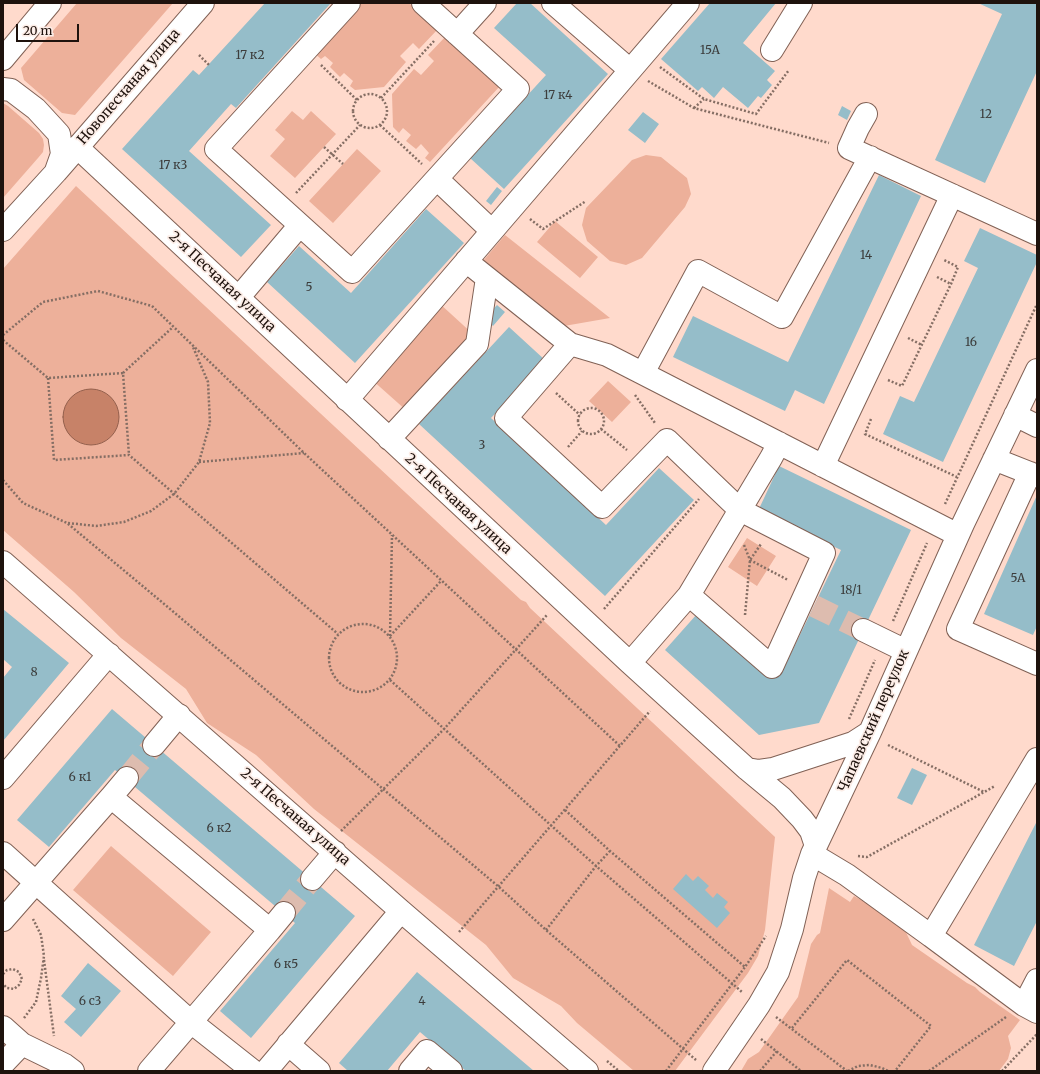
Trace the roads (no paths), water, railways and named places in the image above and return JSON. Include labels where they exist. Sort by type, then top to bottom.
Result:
[{"type":"street","points":[[3,59],[50,3]]},
{"type":"street","name":"Новопесчаная улица","points":[[3,230],[56,172],[203,3]]},
{"type":"street","points":[[348,3],[216,149],[352,272],[518,89],[423,3]]},
{"type":"street","points":[[453,30],[485,3]]},
{"type":"street","points":[[553,3],[630,70]]},
{"type":"street","points":[[347,400],[688,3]]},
{"type":"street","points":[[772,50],[801,3]]},
{"type":"street","points":[[3,89],[11,90],[36,109],[60,134],[62,154],[56,172]]},
{"type":"street","points":[[866,114],[849,148],[1037,234]]},
{"type":"street","name":"2-я Песчаная улица","points":[[77,147],[630,663],[795,810],[811,831],[814,850]]},
{"type":"street","points":[[638,382],[698,271],[782,317],[870,157]]},
{"type":"street","points":[[437,179],[492,231]]},
{"type":"street","points":[[823,466],[952,195]]},
{"type":"street","points":[[239,297],[300,225]]},
{"type":"street","points":[[466,261],[570,344],[607,355],[638,382],[779,443],[958,536]]},
{"type":"street","points":[[389,439],[477,344],[487,278]]},
{"type":"street","points":[[570,344],[506,418],[602,507],[667,440],[740,510],[824,553],[808,599],[772,667],[689,595]]},
{"type":"street","name":"Чапаевский переулок","points":[[708,1068],[759,1006],[778,972],[792,929],[804,878],[814,850],[877,738],[906,651],[958,536],[1037,370]]},
{"type":"street","points":[[1015,415],[1037,426]]},
{"type":"street","points":[[630,663],[689,595],[779,443]]},
{"type":"street","points":[[994,459],[1034,474],[958,630],[1037,664]]},
{"type":"street","name":"2-я Песчаная улица","points":[[3,562],[179,715],[338,842],[401,911],[587,1071]]},
{"type":"street","points":[[863,630],[906,651]]},
{"type":"street","points":[[3,778],[109,654]]},
{"type":"street","points":[[154,745],[179,715]]},
{"type":"street","points":[[748,769],[760,771],[773,769],[853,743],[877,738]]},
{"type":"street","points":[[931,936],[1037,759]]},
{"type":"street","points":[[3,920],[127,778]]},
{"type":"street","points":[[111,797],[270,930]]},
{"type":"street","points":[[312,879],[338,842]]},
{"type":"street","points":[[814,850],[1030,1008],[1037,980]]},
{"type":"street","points":[[3,853],[191,1022],[253,1071]]},
{"type":"street","points":[[266,1071],[401,911]]},
{"type":"street","points":[[149,1071],[284,913]]},
{"type":"street","points":[[3,1064],[12,1034],[66,1066]]},
{"type":"street","points":[[288,1044],[319,1071]]},
{"type":"street","points":[[410,1071],[427,1051],[450,1071]]},
{"type":"tunnel","points":[[814,606],[863,630]]},
{"type":"tunnel","points":[[127,778],[154,745]]},
{"type":"tunnel","points":[[284,913],[312,879]]}]
